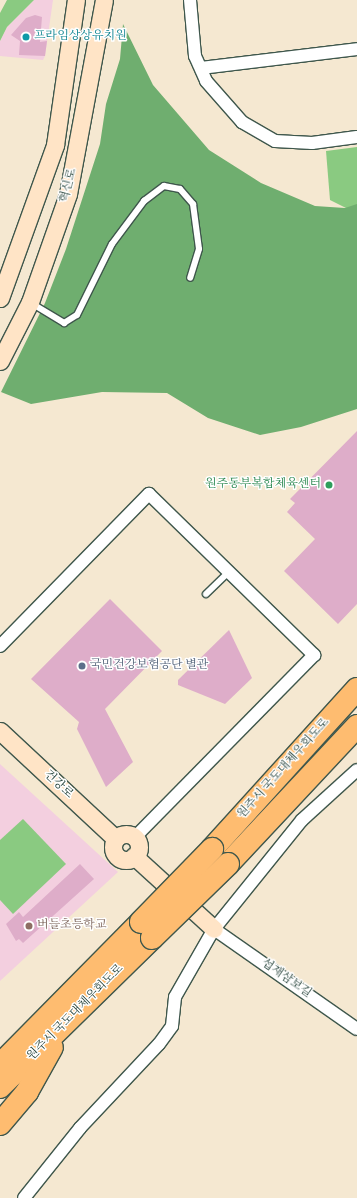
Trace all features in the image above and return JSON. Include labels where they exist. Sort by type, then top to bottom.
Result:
[{"type":"highway","name":"원주시 국도대체우회도로","points":[[0,1087],[54,1025],[146,930],[212,849],[357,689]]},
{"type":"highway","name":"원주시 국도대체우회도로","points":[[146,930],[228,864],[357,726]]},
{"type":"highway","name":"원주시 국도대체우회도로","points":[[0,1065],[54,1025]]},
{"type":"highway","points":[[0,1054],[54,1025]]},
{"type":"highway","points":[[0,1124],[27,1092],[54,1025]]},
{"type":"street","points":[[0,298],[54,145],[76,0]]},
{"type":"street","name":"혁신로","points":[[0,361],[30,302],[68,194],[104,0]]},
{"type":"street","points":[[190,0],[195,56],[206,81],[242,122],[275,141],[312,143],[357,137]]},
{"type":"street","points":[[201,68],[357,49]]},
{"type":"street","points":[[0,646],[150,494],[314,655],[134,837]]},
{"type":"street","name":"건강로","points":[[0,731],[116,839]]},
{"type":"street","points":[[24,1198],[80,1128],[159,1044],[172,1026],[175,997],[214,929],[302,820],[357,770]]},
{"type":"street","points":[[127,834],[134,837],[138,845],[134,856],[127,859],[116,854],[116,839],[127,834]]},
{"type":"street","points":[[134,856],[214,929]]},
{"type":"street","name":"섭재삼보길","points":[[214,929],[357,1029]]},
{"type":"lane","points":[[30,302],[64,323],[77,316],[112,244],[144,201],[164,186],[180,190],[194,204],[199,249],[190,278]]},
{"type":"lane","points":[[206,594],[229,572]]},
{"type":"shaded area","points":[[34,0],[53,0],[45,56],[43,60],[0,56],[0,41],[7,27]]},
{"type":"shaded area","name":"버들초등학교","points":[[0,764],[118,872],[0,981]]},
{"type":"green space","points":[[7,0],[34,0],[7,27],[0,41],[0,13]]},
{"type":"green space","points":[[123,24],[153,85],[209,150],[261,183],[315,206],[345,208],[357,204],[357,409],[301,427],[260,435],[208,418],[167,393],[102,392],[31,404],[1,392],[45,303],[66,249],[100,144],[106,104],[120,59]]},
{"type":"green space","points":[[357,147],[357,210],[352,211],[330,200],[326,151]]},
{"type":"green space","points":[[23,819],[66,864],[13,914],[0,900],[0,840]]},
{"type":"building","name":"프라임상상유치원","points":[[35,15],[42,17],[40,42],[47,41],[45,56],[19,55],[20,41],[11,35],[26,18]]},
{"type":"building","points":[[357,431],[357,604],[338,624],[284,571],[315,539],[287,512],[295,503],[290,499]]},
{"type":"building","points":[[110,599],[162,651],[105,709],[133,762],[106,787],[77,729],[79,722],[31,679]]},
{"type":"building","points":[[229,630],[252,678],[225,704],[178,685],[178,680]]},
{"type":"building","points":[[80,864],[94,879],[23,943],[19,939],[16,941],[6,924],[19,912],[23,917]]},
{"type":"place","name":"프라임상상유치원","points":[[26,37]]},
{"type":"place","name":"원주동부복합체육센터","points":[[329,485]]},
{"type":"place","name":"국민건강보험공단 별관","points":[[82,666]]},
{"type":"place","name":"버들초등학교","points":[[29,926]]}]
